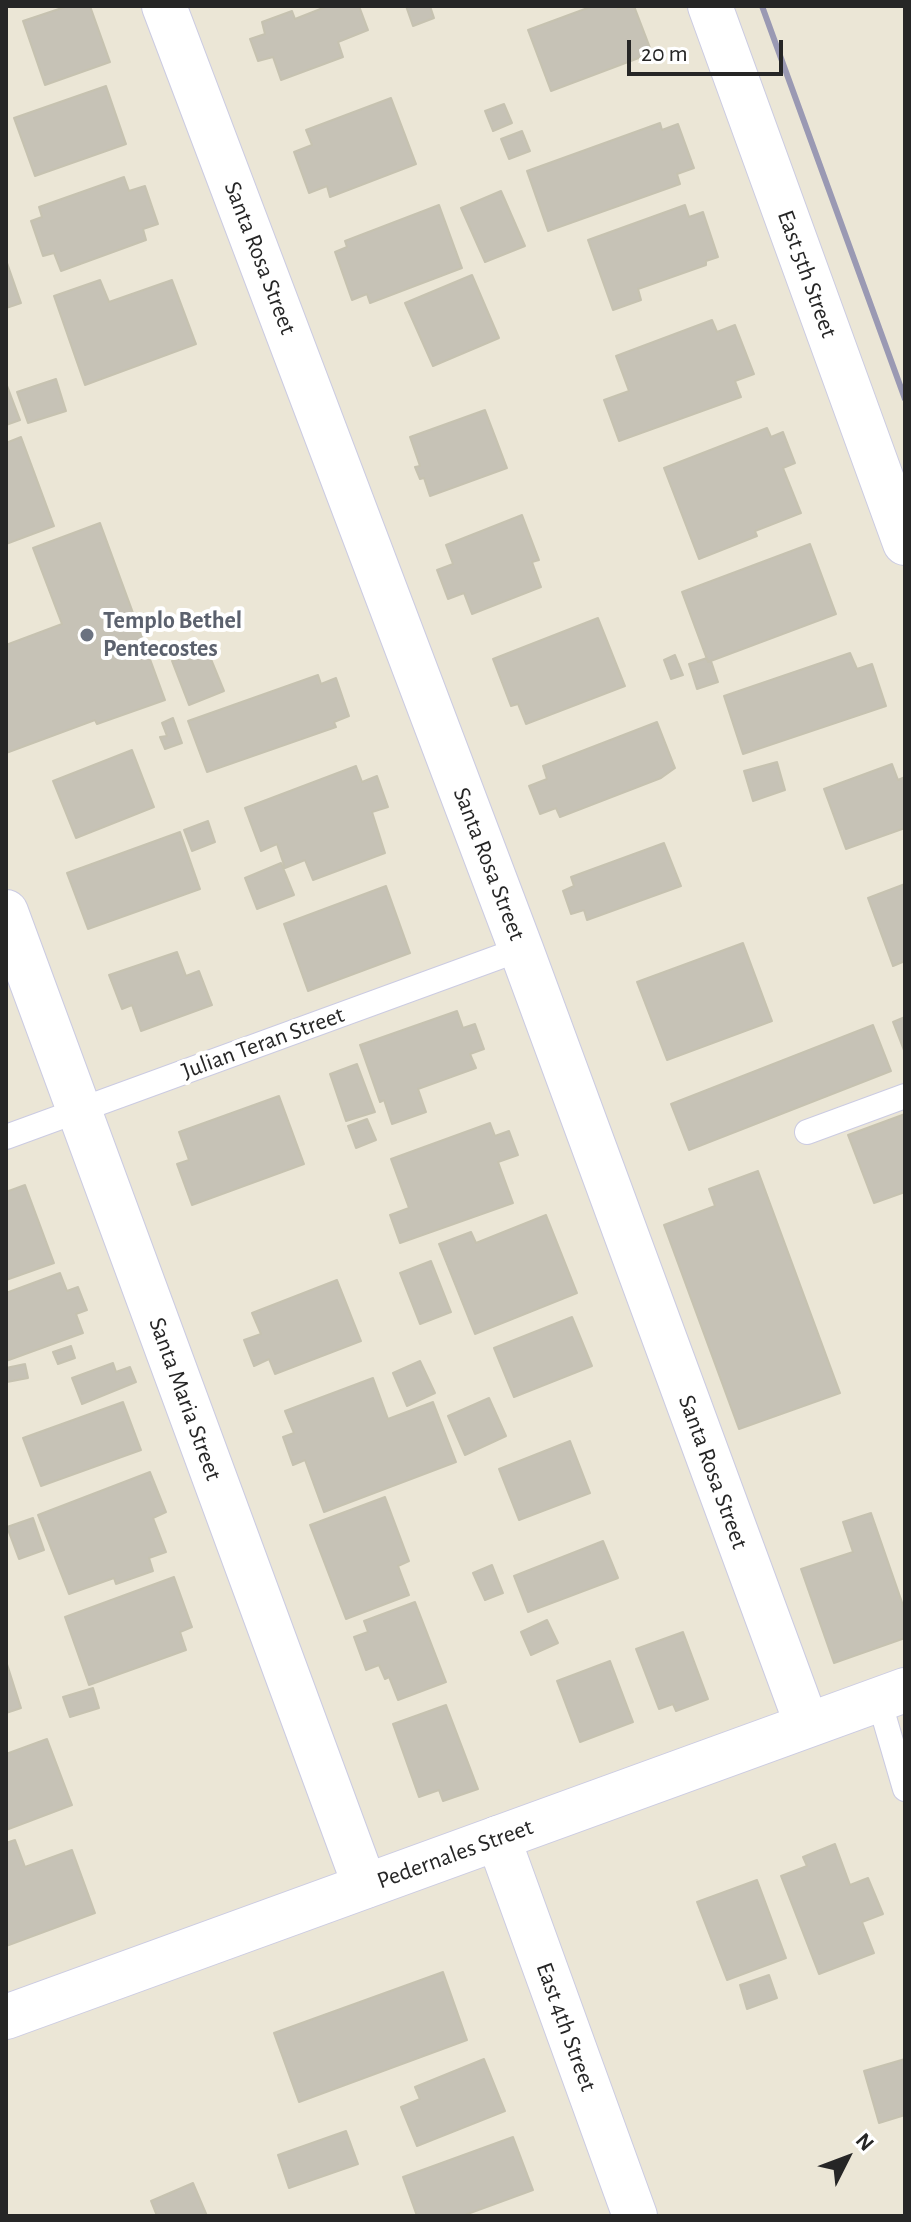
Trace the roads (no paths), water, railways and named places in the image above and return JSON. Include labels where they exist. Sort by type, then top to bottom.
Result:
[{"type":"street","name":"Santa Rosa Street","points":[[164,6],[521,949],[807,1725]]},
{"type":"street","name":"East 5th Street","points":[[710,6],[905,543]]},
{"type":"street","name":"Santa Maria Street","points":[[6,912],[365,1886]]},
{"type":"street","name":"Pedernales Street","points":[[6,2017],[892,1695]]},
{"type":"street","name":"East 4th Street","points":[[498,1838],[635,2216]]},
{"type":"lane","name":"Julian Teran Street","points":[[6,1137],[521,949]]},
{"type":"lane","points":[[807,1132],[905,1096]]},
{"type":"lane","points":[[892,1695],[905,1789]]},
{"type":"railway","points":[[762,6],[905,399]]},
{"type":"place","name":"Templo Bethel Pentecostes","points":[[87,635]]}]
